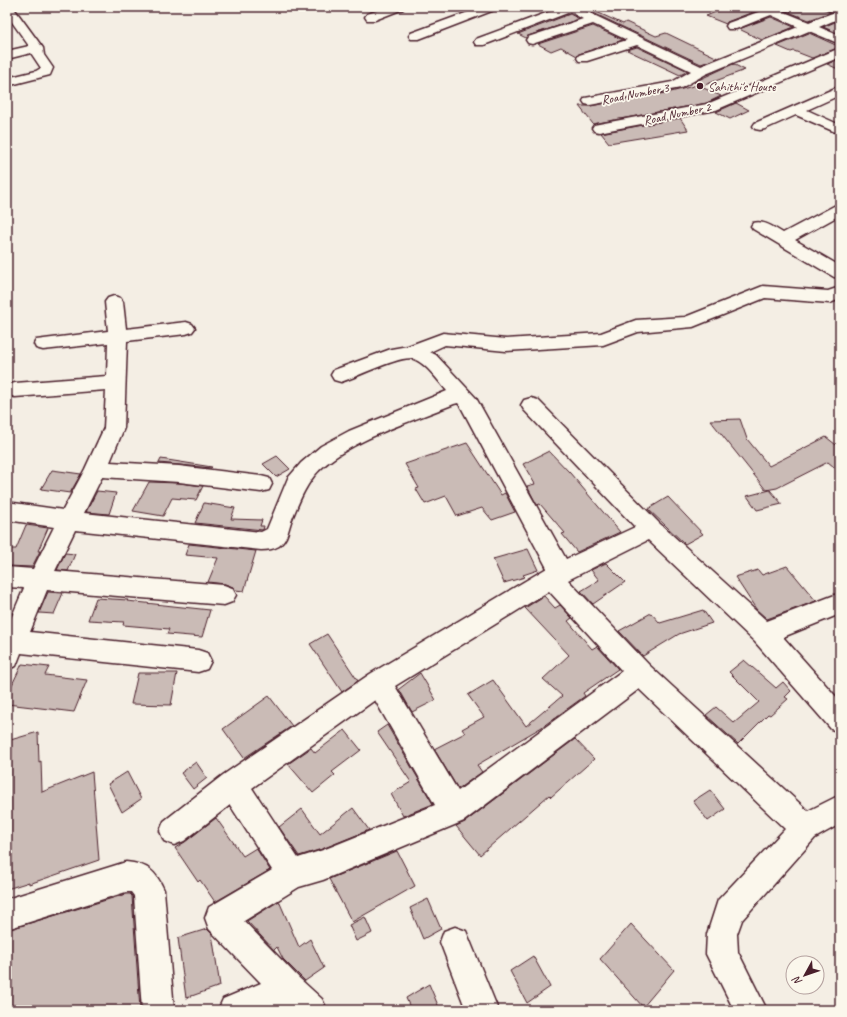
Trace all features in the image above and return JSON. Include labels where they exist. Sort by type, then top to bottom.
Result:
[{"type":"street","points":[[7,7],[13,24],[37,48],[38,55],[47,68],[45,72],[7,82]]},
{"type":"street","points":[[372,17],[399,7]]},
{"type":"street","points":[[415,36],[493,7]]},
{"type":"street","points":[[480,42],[569,8],[700,71]]},
{"type":"street","points":[[732,26],[771,8],[840,40]]},
{"type":"street","name":"Road Number 3","points":[[590,101],[676,84],[700,71],[840,14]]},
{"type":"street","points":[[532,40],[592,20]]},
{"type":"street","points":[[583,58],[637,40]]},
{"type":"street","points":[[7,55],[37,48]]},
{"type":"street","name":"Road Number 2","points":[[599,128],[711,107],[840,52]]},
{"type":"street","points":[[760,126],[840,90]]},
{"type":"street","points":[[796,110],[840,130]]},
{"type":"street","points":[[783,240],[840,209]]},
{"type":"street","points":[[759,226],[840,272]]},
{"type":"street","points":[[341,375],[398,354],[411,352],[443,339],[506,345],[603,339],[636,326],[687,323],[763,292],[830,297],[840,293]]},
{"type":"street","points":[[114,302],[117,335],[114,428],[96,469],[40,580],[10,647],[198,661]]},
{"type":"street","points":[[43,344],[186,328]]},
{"type":"street","points":[[411,352],[420,354],[429,360],[469,403],[556,575],[640,673],[806,828]]},
{"type":"street","points":[[15,390],[116,382]]},
{"type":"street","points":[[7,511],[69,520],[261,541],[270,540],[277,533],[280,521],[296,484],[308,469],[328,451],[356,436],[450,397],[462,396]]},
{"type":"street","points":[[530,405],[651,529],[764,634],[840,720]]},
{"type":"street","points":[[96,469],[179,474],[261,484]]},
{"type":"street","points":[[174,831],[233,785],[379,682],[556,575],[651,529]]},
{"type":"street","points":[[7,577],[224,595]]},
{"type":"street","points":[[764,634],[840,603]]},
{"type":"street","points":[[311,1010],[288,989],[220,918],[292,876],[323,865],[454,811],[640,673]]},
{"type":"street","points":[[379,682],[454,811]]},
{"type":"street","points":[[233,785],[292,876]]},
{"type":"street","points":[[751,1010],[722,954],[722,934],[729,911],[806,828],[840,809]]},
{"type":"street","points":[[7,914],[126,877],[138,878],[149,890],[158,1010]]},
{"type":"street","points":[[455,942],[479,1009]]},
{"type":"street","points":[[234,1010],[288,989]]},
{"type":"building","points":[[728,7],[755,7],[758,10],[727,22],[726,24],[706,16]]},
{"type":"building","points":[[785,7],[819,7],[831,12],[809,20],[784,10]]},
{"type":"building","points":[[590,9],[623,24],[626,22],[656,36],[666,33],[718,58],[701,64],[587,10]]},
{"type":"building","points":[[570,14],[579,19],[528,36],[526,38],[518,34]]},
{"type":"building","points":[[771,17],[794,27],[762,40],[739,29]]},
{"type":"building","points":[[840,20],[840,34],[823,27]]},
{"type":"building","points":[[593,26],[623,40],[579,54],[577,56],[561,47],[551,51],[538,44]]},
{"type":"building","points":[[809,33],[840,47],[812,58],[777,46]]},
{"type":"building","points":[[637,47],[688,71],[680,75],[627,50]]},
{"type":"building","points":[[840,59],[840,70],[827,64]]},
{"type":"building","points":[[733,64],[745,70],[702,86],[694,82]]},
{"type":"building","points":[[697,85],[721,96],[707,103],[593,124],[579,106],[590,106],[671,92]]},
{"type":"building","points":[[736,103],[749,110],[730,119],[716,112]]},
{"type":"building","points":[[680,118],[688,130],[609,143],[601,133]]},
{"type":"building","points":[[740,419],[747,439],[769,466],[826,437],[840,448],[840,472],[828,462],[777,488],[766,490],[710,420]]},
{"type":"building","points":[[467,443],[501,495],[505,493],[515,512],[492,520],[482,508],[457,516],[446,496],[425,504],[416,489],[419,488],[405,464]]},
{"type":"building","points":[[549,451],[570,473],[620,532],[577,552],[562,534],[565,533],[540,504],[537,505],[527,486],[535,484],[523,464]]},
{"type":"building","points":[[277,456],[290,469],[276,477],[263,464]]},
{"type":"building","points":[[161,459],[212,467],[159,463]]},
{"type":"building","points":[[52,470],[81,474],[70,493],[41,489]]},
{"type":"building","points":[[149,482],[179,483],[203,486],[196,500],[172,498],[163,516],[133,511]]},
{"type":"building","points":[[770,490],[782,504],[757,510],[747,496]]},
{"type":"building","points":[[97,491],[116,493],[109,514],[86,512]]},
{"type":"building","points":[[668,497],[703,534],[685,544],[648,509]]},
{"type":"building","points":[[204,503],[235,508],[231,519],[262,520],[260,526],[264,526],[263,530],[195,523]]},
{"type":"building","points":[[26,525],[48,528],[38,551],[40,551],[32,567],[7,566],[7,559],[11,549],[16,549]]},
{"type":"building","points":[[189,544],[256,551],[244,591],[235,590],[233,587],[225,584],[208,582],[218,558],[185,555]]},
{"type":"building","points":[[528,549],[538,570],[523,575],[525,577],[504,583],[493,559]]},
{"type":"building","points":[[65,553],[75,554],[68,571],[57,570]]},
{"type":"building","points":[[606,563],[625,582],[593,604],[581,591],[599,580],[591,570]]},
{"type":"building","points":[[787,566],[816,601],[767,619],[756,609],[735,577],[758,570],[762,575]]},
{"type":"building","points":[[48,592],[63,593],[54,614],[39,613]]},
{"type":"building","points":[[544,596],[555,608],[560,605],[572,618],[568,621],[592,649],[597,646],[618,669],[583,693],[585,696],[542,727],[477,765],[482,772],[458,789],[434,749],[465,733],[462,729],[484,717],[468,695],[493,680],[526,726],[562,696],[543,679],[569,655],[525,608]]},
{"type":"building","points":[[96,598],[128,600],[127,601],[210,610],[202,637],[167,634],[169,629],[123,625],[124,622],[88,620]]},
{"type":"building","points":[[703,610],[712,623],[679,634],[643,656],[619,631],[651,613],[660,623]]},
{"type":"building","points":[[327,634],[358,681],[342,692],[310,644]]},
{"type":"building","points":[[744,660],[776,688],[783,682],[791,691],[785,697],[788,699],[770,715],[768,714],[738,744],[706,715],[716,707],[734,723],[759,702],[729,672]]},
{"type":"building","points":[[22,664],[49,667],[45,675],[87,680],[74,712],[7,704],[7,695]]},
{"type":"building","points":[[138,673],[177,673],[171,705],[131,704]]},
{"type":"building","points":[[420,673],[436,700],[412,712],[399,689]]},
{"type":"building","points":[[269,696],[292,726],[244,758],[223,729]]},
{"type":"building","points":[[387,725],[433,804],[403,816],[391,794],[411,782],[377,732]]},
{"type":"building","points":[[345,730],[361,750],[332,772],[335,775],[313,793],[288,764],[311,748],[315,753]]},
{"type":"building","points":[[38,732],[42,792],[92,772],[99,860],[29,884],[29,882],[7,889],[7,741]]},
{"type":"building","points":[[575,739],[594,759],[551,797],[549,795],[480,855],[456,826],[465,822]]},
{"type":"building","points":[[196,762],[207,778],[193,789],[181,773]]},
{"type":"building","points":[[127,772],[141,799],[122,812],[108,784]]},
{"type":"building","points":[[710,790],[725,809],[708,821],[693,801]]},
{"type":"building","points":[[353,808],[369,830],[322,849],[299,856],[279,827],[302,809],[320,834]]},
{"type":"building","points":[[216,818],[243,856],[256,848],[270,870],[215,902],[200,880],[198,882],[175,848]]},
{"type":"building","points":[[397,851],[415,886],[352,922],[329,879]]},
{"type":"building","points":[[130,894],[132,896],[140,1010],[7,1010],[7,930]]},
{"type":"building","points":[[428,899],[441,929],[423,939],[410,908]]},
{"type":"building","points":[[279,901],[299,947],[310,939],[324,968],[305,981],[283,959],[277,947],[274,950],[247,921]]},
{"type":"building","points":[[365,917],[372,933],[356,941],[349,925]]},
{"type":"building","points":[[631,924],[674,970],[643,1007],[600,959]]},
{"type":"building","points":[[207,929],[212,934],[220,986],[186,998],[178,938]]},
{"type":"building","points":[[533,956],[550,987],[527,1003],[510,971]]},
{"type":"building","points":[[429,984],[440,1010],[411,1010],[406,998]]},
{"type":"place","name":"Sahithi's House","points":[[700,86]]}]
